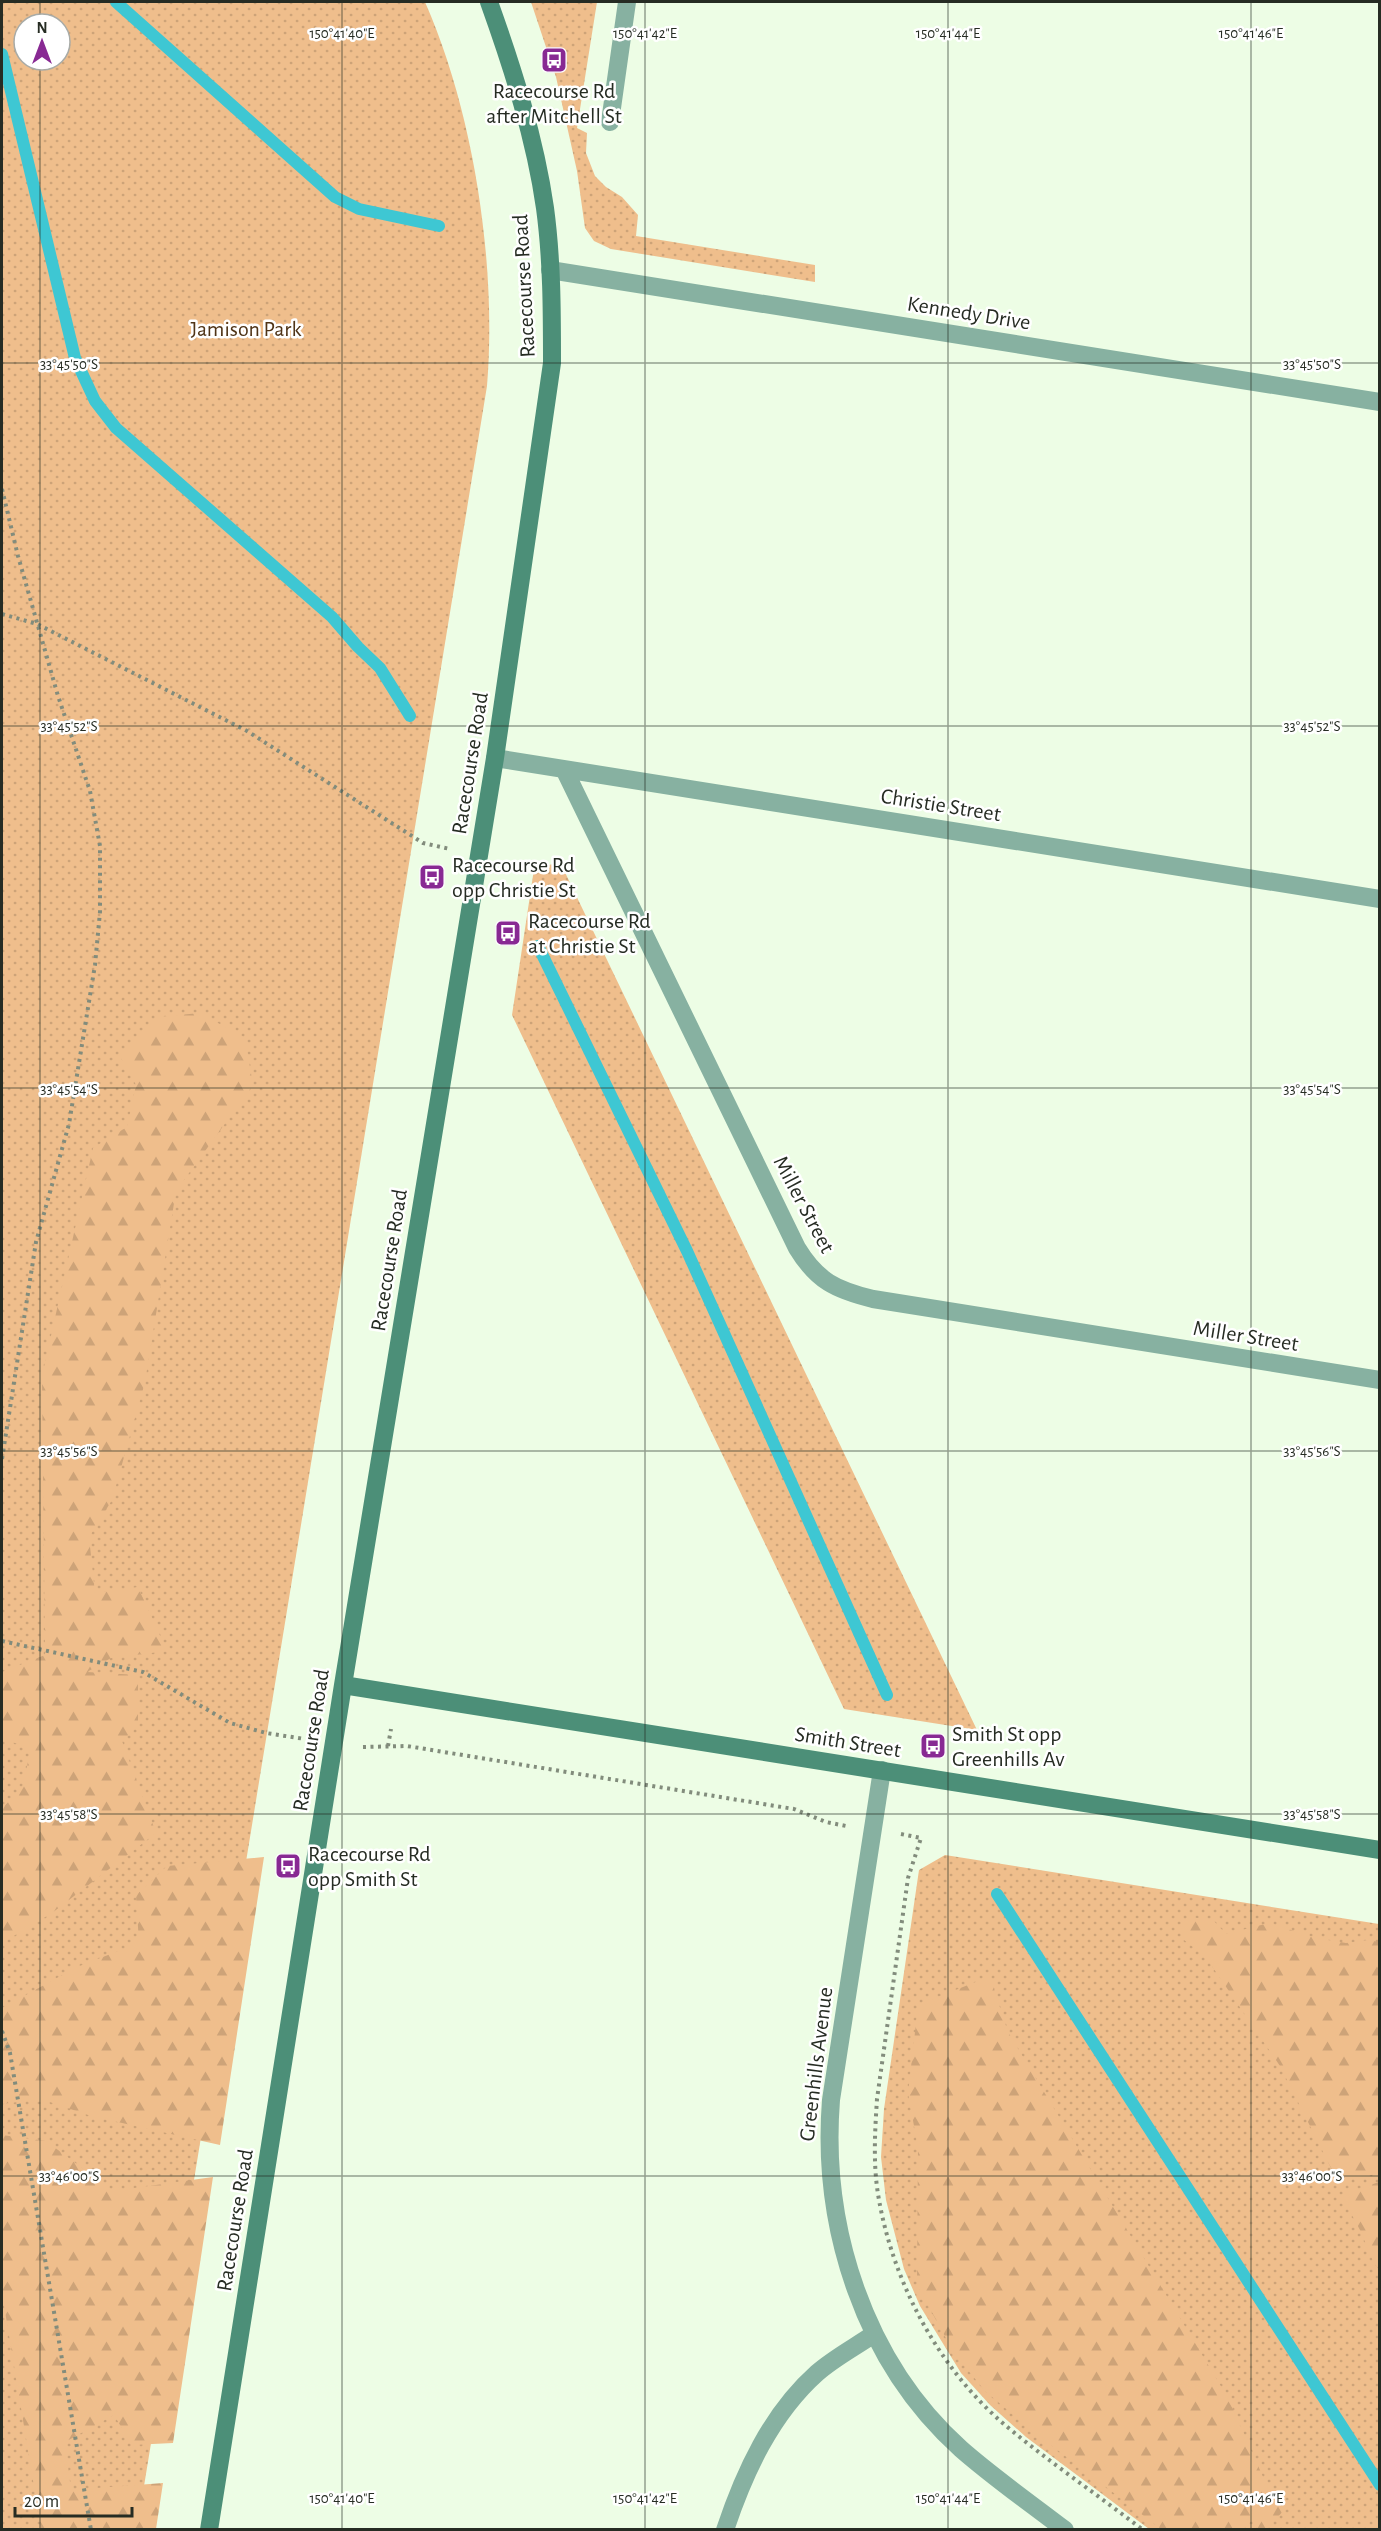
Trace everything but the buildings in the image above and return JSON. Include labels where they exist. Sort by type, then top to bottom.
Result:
[{"type":"street","name":"Racecourse Road","points":[[209,2529],[343,1685],[495,758],[552,363],[550,270],[545,209],[535,156],[507,50],[489,2]]},
{"type":"street","points":[[610,123],[627,2]]},
{"type":"street","name":"Kennedy Drive","points":[[550,270],[1380,402]]},
{"type":"street","name":"Christie Street","points":[[495,758],[1380,899]]},
{"type":"street","name":"Miller Street","points":[[564,769],[797,1248],[806,1263],[825,1281],[838,1288],[873,1299],[1380,1380]]},
{"type":"street","name":"Smith Street","points":[[343,1685],[1380,1850]]},
{"type":"street","name":"Greenhills Avenue","points":[[882,1770],[834,2074],[828,2135],[839,2233],[859,2300],[892,2368],[932,2418],[960,2448],[1065,2529]]},
{"type":"street","points":[[725,2529],[758,2449],[800,2390],[832,2362],[874,2334]]},
{"type":"path","points":[[2,489],[38,624],[90,792],[100,846],[100,912],[95,965],[69,1124],[36,1242],[2,1460]]},
{"type":"path","points":[[2,614],[38,624],[247,731],[423,843],[478,855]]},
{"type":"path","points":[[2,1641],[143,1672],[230,1723],[266,1733],[299,1738]]},
{"type":"path","points":[[388,1746],[391,1729]]},
{"type":"path","points":[[372,1748],[406,1746],[794,1809],[839,1825]]},
{"type":"path","points":[[905,1834],[921,1838],[908,1878],[875,2127],[878,2193],[885,2229],[896,2265],[909,2297],[929,2332],[946,2359],[981,2402],[1005,2425],[1143,2529]]},
{"type":"path","points":[[2,2031],[10,2053],[91,2529]]},
{"type":"green space","name":"Jamison Park","points":[[2,2],[425,2],[457,92],[478,190],[485,241],[488,291],[487,386],[137,2529],[2,2530]]},
{"type":"green space","points":[[531,2],[597,2],[577,128],[587,133],[586,153],[595,176],[606,187],[622,197],[638,215],[636,236],[815,265],[815,282],[611,249],[594,241],[585,228],[577,171],[556,77]]},
{"type":"green space","points":[[560,862],[977,1730],[844,1709],[512,1015],[534,869]]},
{"type":"green space","points":[[200,1013],[245,1038],[253,1085],[176,1191],[145,1382],[112,1500],[89,1537],[95,1593],[138,1587],[167,1651],[111,1658],[87,1672],[138,1675],[138,1726],[122,1741],[156,1833],[52,1913],[2,1943],[2,1808],[22,1789],[31,1748],[2,1739],[2,1672],[45,1655],[42,1376],[93,1148],[127,1127],[136,1085],[121,1058],[158,1017]]},
{"type":"green space","points":[[945,1855],[1379,1924],[1379,2529],[1149,2529],[1026,2437],[990,2405],[961,2373],[920,2306],[904,2269],[886,2200],[881,2157],[884,2109],[919,1870]]},
{"type":"green space","points":[[264,1857],[220,2145],[91,2116],[41,2099],[2,2104],[2,2008],[77,1967],[139,1943],[136,1895],[167,1866]]},
{"type":"green space","points":[[1189,1917],[1213,1920],[1226,1934],[1269,1923],[1316,1938],[1346,1943],[1368,1940],[1379,1942],[1379,2173],[1360,2178],[1336,2178],[1280,2066],[1205,1956],[1184,1940],[1178,1926]]},
{"type":"green space","points":[[983,1979],[992,1983],[1008,2032],[1228,2398],[1263,2477],[1284,2510],[1267,2529],[1259,2529],[1252,2520],[1243,2529],[1161,2529],[1031,2430],[985,2391],[954,2353],[917,2285],[918,2148],[908,2093],[917,2015],[923,2003]]},
{"type":"green space","points":[[2,2135],[46,2141],[113,2191],[213,2177],[173,2443],[132,2445],[114,2415],[65,2442],[71,2490],[163,2483],[156,2529],[41,2529],[2,2293]]},
{"type":"green space","points":[[1380,2182],[1379,2270],[1341,2195]]},
{"type":"waterway","points":[[116,2],[335,197],[359,209],[439,226]]},
{"type":"waterway","points":[[2,54],[75,358],[95,401],[116,428],[332,617],[380,668],[410,716]]},
{"type":"waterway","points":[[538,946],[687,1251],[887,1695]]},
{"type":"waterway","points":[[997,1894],[1380,2485]]},
{"type":"place","name":"Racecourse Rd after Mitchell St","points":[[554,60]]},
{"type":"place","name":"Racecourse Rd opp Christie St","points":[[432,877]]},
{"type":"place","name":"Racecourse Rd at Christie St","points":[[508,933]]},
{"type":"place","name":"Smith St opp Greenhills Av","points":[[933,1746]]},
{"type":"place","name":"Racecourse Rd opp Smith St","points":[[288,1866]]}]
